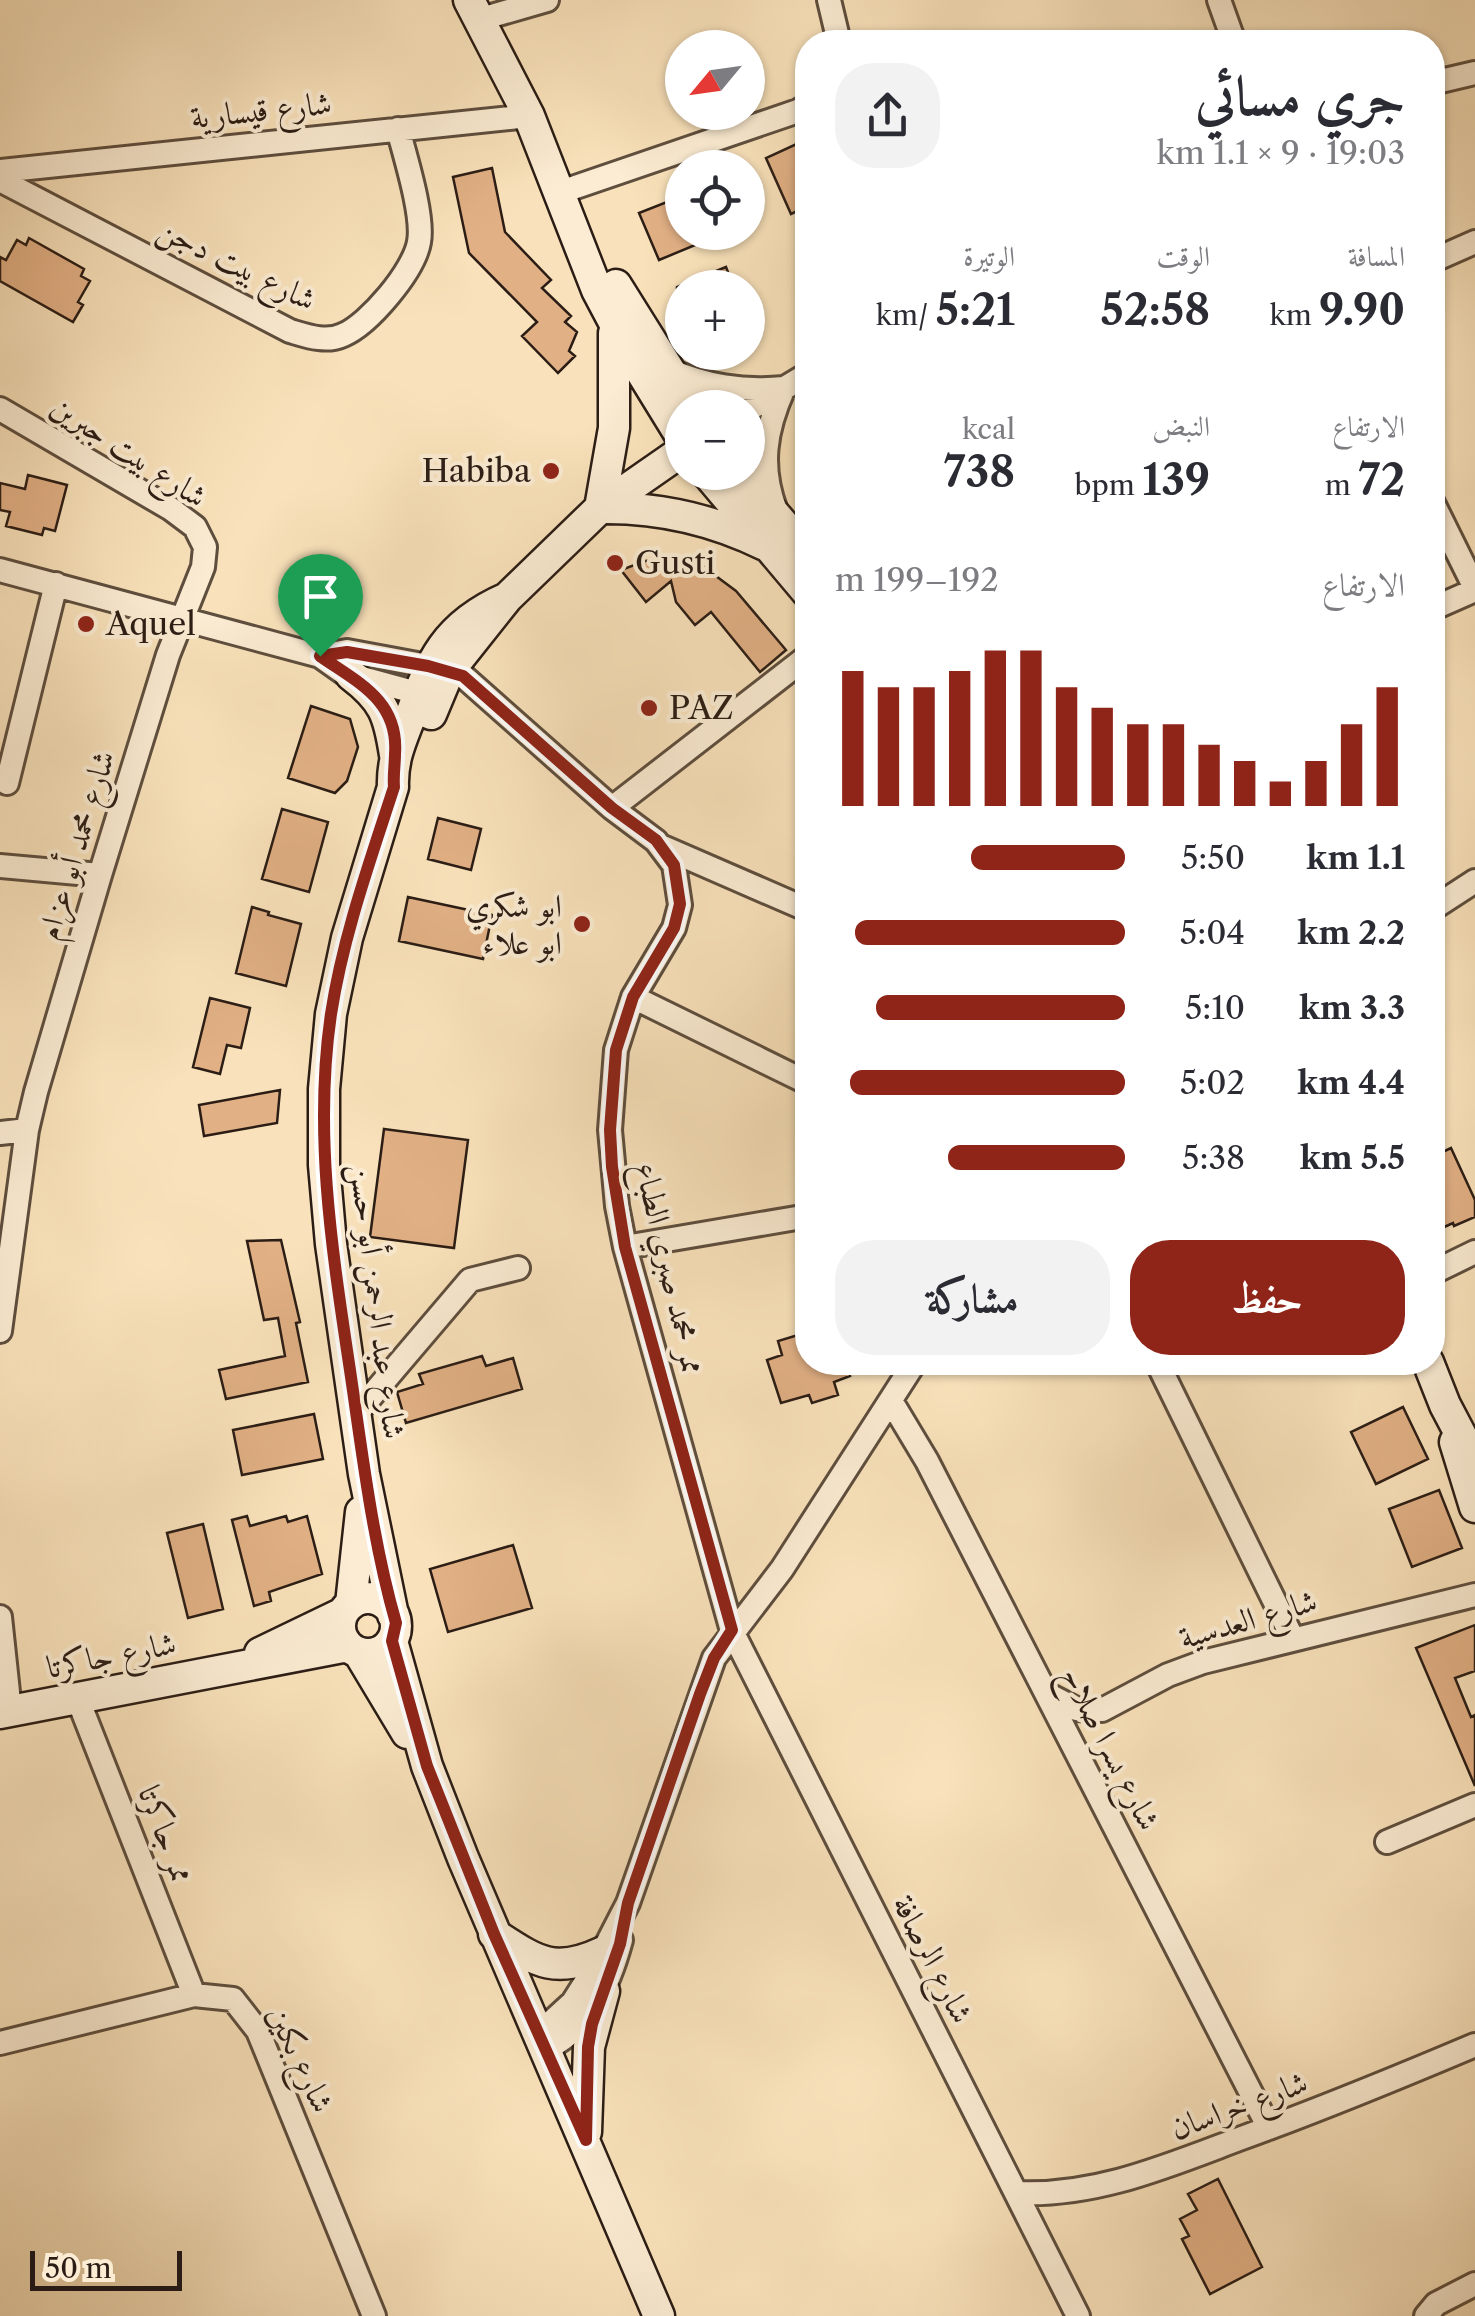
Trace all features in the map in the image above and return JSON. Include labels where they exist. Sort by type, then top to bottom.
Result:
[{"type":"street","points":[[546,0],[475,10],[529,116],[583,258],[613,320],[665,409]]},
{"type":"street","points":[[829,0],[837,30]]},
{"type":"street","points":[[1219,0],[1230,30]]},
{"type":"street","points":[[1445,80],[1475,73]]},
{"type":"street","points":[[561,192],[795,112]]},
{"type":"street","name":"شارع قيسارية","points":[[0,171],[529,116]]},
{"type":"street","name":"شارع بيت دجن","points":[[0,180],[290,331],[318,339],[341,336],[367,318],[408,270],[420,240],[416,201],[398,129]]},
{"type":"street","points":[[561,192],[665,367]]},
{"type":"street","points":[[1445,255],[1475,242]]},
{"type":"street","points":[[613,320],[614,428],[600,508],[650,509],[773,534],[795,545]]},
{"type":"street","points":[[669,370],[710,385],[747,390],[784,388]]},
{"type":"street","points":[[765,400],[795,382]]},
{"type":"street","points":[[773,534],[764,456],[769,421],[784,388]]},
{"type":"street","name":"شارع بيت جبرين","points":[[0,409],[195,526],[204,546],[204,567],[183,617]]},
{"type":"street","name":"شارع عبد الرحمن أبو حسن","points":[[394,787],[408,772],[443,642],[483,608],[507,598],[600,508],[665,463]]},
{"type":"street","points":[[725,490],[773,534]]},
{"type":"street","points":[[748,490],[795,571]]},
{"type":"street","points":[[1445,528],[1475,589],[1445,603]]},
{"type":"street","points":[[0,570],[320,656],[352,674],[374,693],[385,709],[396,756]]},
{"type":"street","points":[[7,783],[11,723],[56,584]]},
{"type":"street","name":"شارع محمد أبو عزام","points":[[0,1331],[27,1130],[100,874],[183,617]]},
{"type":"street","points":[[320,656],[347,652],[433,682]]},
{"type":"street","points":[[612,808],[795,666]]},
{"type":"street","points":[[352,674],[482,691],[612,808],[663,847],[795,904]]},
{"type":"street","name":"شارع عبد الرحمن أبو حسن","points":[[433,682],[392,764],[394,787],[347,938],[331,1014],[324,1090],[324,1165],[331,1244],[364,1474],[393,1628],[427,1766],[494,1934],[659,2316]]},
{"type":"street","name":"ممر محمد صبري الطباع","points":[[663,847],[674,865],[680,904],[674,928],[633,997],[616,1050],[612,1167],[625,1247],[732,1630]]},
{"type":"street","points":[[0,866],[100,874]]},
{"type":"street","points":[[1445,900],[1475,880]]},
{"type":"street","points":[[633,997],[795,1077]]},
{"type":"street","points":[[0,1134],[27,1130]]},
{"type":"street","points":[[625,1247],[795,1218]]},
{"type":"street","points":[[1445,1267],[1475,1252]]},
{"type":"street","points":[[356,1414],[470,1280],[518,1268]]},
{"type":"street","points":[[586,2140],[588,2047],[620,1944],[628,1903],[714,1658],[782,1569],[907,1375]]},
{"type":"street","points":[[1163,1375],[1294,1639]]},
{"type":"street","points":[[1433,1375],[1475,1507]]},
{"type":"street","name":"شارع يسرا صلاح","points":[[891,1401],[927,1461],[1269,2128]]},
{"type":"street","points":[[1445,1405],[1475,1462]]},
{"type":"street","name":"شارع عبد الرحمن أبو حسن","points":[[347,1608],[364,1474]]},
{"type":"street","name":"شارع العدسية","points":[[1047,1694],[1076,1709],[1102,1710],[1203,1662],[1475,1596]]},
{"type":"street","points":[[360,1599],[380,1601],[393,1628],[378,1653],[353,1649],[340,1630],[347,1608],[360,1599]]},
{"type":"street","name":"شارع جاكرتا","points":[[236,1666],[347,1608]]},
{"type":"street","points":[[0,1616],[5,1712]]},
{"type":"street","name":"شارع الرصافة","points":[[732,1630],[1078,2316]]},
{"type":"street","name":"شارع عبد الرحمن أبو حسن","points":[[353,1649],[427,1766]]},
{"type":"street","name":"شارع جاكرتا","points":[[5,1712],[236,1666],[353,1649]]},
{"type":"street","name":"ممر جاكرتا","points":[[77,1697],[194,1995]]},
{"type":"street","points":[[1387,1842],[1475,1806]]},
{"type":"street","points":[[542,2042],[573,2002],[628,1903]]},
{"type":"street","points":[[494,1934],[536,1961],[552,1965],[573,1964],[603,1952]]},
{"type":"street","points":[[542,2042],[577,2030],[604,1991]]},
{"type":"street","name":"شارع بكين","points":[[0,2043],[194,1995],[233,1998],[258,2031],[374,2316]]},
{"type":"street","name":"شارع خراسان","points":[[1016,2193],[1047,2194],[1114,2183],[1316,2112],[1475,2045]]},
{"type":"street","points":[[1426,2316],[1436,2304],[1475,2284]]},
{"type":"building","points":[[795,145],[795,212],[791,214],[766,158]]},
{"type":"building","points":[[492,168],[505,232],[551,280],[542,288],[571,316],[565,322],[577,332],[569,351],[575,356],[558,373],[522,336],[537,322],[469,253],[453,177]]},
{"type":"building","points":[[665,203],[665,250],[683,250],[659,260],[639,213]]},
{"type":"building","points":[[29,238],[84,269],[81,276],[90,281],[78,302],[83,305],[73,322],[0,281],[0,257],[6,260],[17,240],[26,245]]},
{"type":"building","points":[[28,475],[67,485],[55,531],[44,528],[42,535],[6,526],[10,512],[0,510],[0,483],[25,489]]},
{"type":"building","points":[[663,559],[701,565],[736,591],[786,650],[760,672],[711,612],[695,625],[676,602],[671,581],[646,602],[621,570]]},
{"type":"building","points":[[311,706],[350,719],[358,747],[347,781],[335,793],[288,778]]},
{"type":"building","points":[[282,809],[328,822],[309,892],[262,879]]},
{"type":"building","points":[[438,818],[481,829],[471,870],[428,859]]},
{"type":"building","points":[[408,897],[492,915],[483,959],[399,941]]},
{"type":"building","points":[[252,907],[301,924],[286,986],[236,973]]},
{"type":"building","points":[[210,998],[250,1008],[241,1048],[227,1045],[220,1074],[193,1067]]},
{"type":"building","points":[[280,1090],[277,1123],[204,1136],[199,1105]]},
{"type":"building","points":[[384,1129],[468,1140],[454,1248],[370,1237]]},
{"type":"building","points":[[1451,1148],[1475,1200],[1475,1217],[1445,1227],[1445,1151]]},
{"type":"building","points":[[281,1240],[300,1322],[296,1323],[308,1382],[226,1399],[219,1370],[285,1356],[278,1318],[264,1320],[247,1241]]},
{"type":"building","points":[[795,1336],[795,1375],[850,1375],[834,1382],[838,1395],[812,1403],[809,1395],[781,1403],[767,1360],[782,1355],[778,1341]]},
{"type":"building","points":[[482,1356],[486,1366],[513,1358],[522,1389],[406,1423],[397,1392],[423,1384],[419,1374]]},
{"type":"building","points":[[1403,1407],[1428,1459],[1376,1484],[1351,1432]]},
{"type":"building","points":[[314,1414],[323,1459],[242,1475],[233,1430]]},
{"type":"building","points":[[1439,1490],[1462,1548],[1412,1567],[1389,1509]]},
{"type":"building","points":[[247,1516],[250,1526],[286,1516],[288,1522],[307,1516],[322,1574],[269,1592],[271,1601],[254,1606],[232,1520]]},
{"type":"building","points":[[203,1524],[223,1609],[188,1618],[167,1533]]},
{"type":"building","points":[[513,1545],[532,1608],[448,1632],[430,1569]]},
{"type":"building","points":[[1475,1625],[1475,1671],[1455,1678],[1471,1717],[1475,1715],[1475,1786],[1416,1648]]},
{"type":"building","points":[[1218,2179],[1262,2267],[1210,2294],[1182,2239],[1189,2236],[1180,2219],[1197,2210],[1188,2194]]},
{"type":"place","name":"Habiba","points":[[551,471]]},
{"type":"place","name":"Gusti","points":[[615,563]]},
{"type":"place","name":"Aquel","points":[[86,624]]},
{"type":"place","name":"PAZ","points":[[649,708]]},
{"type":"place","name":"ابو شكري ابو علاء","points":[[582,924]]},
{"type":"route","points":[[347,652],[463,676],[546,752],[656,840],[674,865],[678,885],[680,904],[674,928],[633,997],[616,1050],[610,1130],[612,1167],[625,1247],[732,1630],[714,1658],[700,1694],[628,1903],[620,1944],[592,2024],[586,2140],[494,1934],[427,1766],[392,1641],[396,1623],[364,1474],[331,1244],[324,1165],[324,1090],[331,1014],[347,938],[394,787],[392,764],[396,756],[391,725],[374,693],[352,674],[344,673],[320,656],[347,652]]}]
